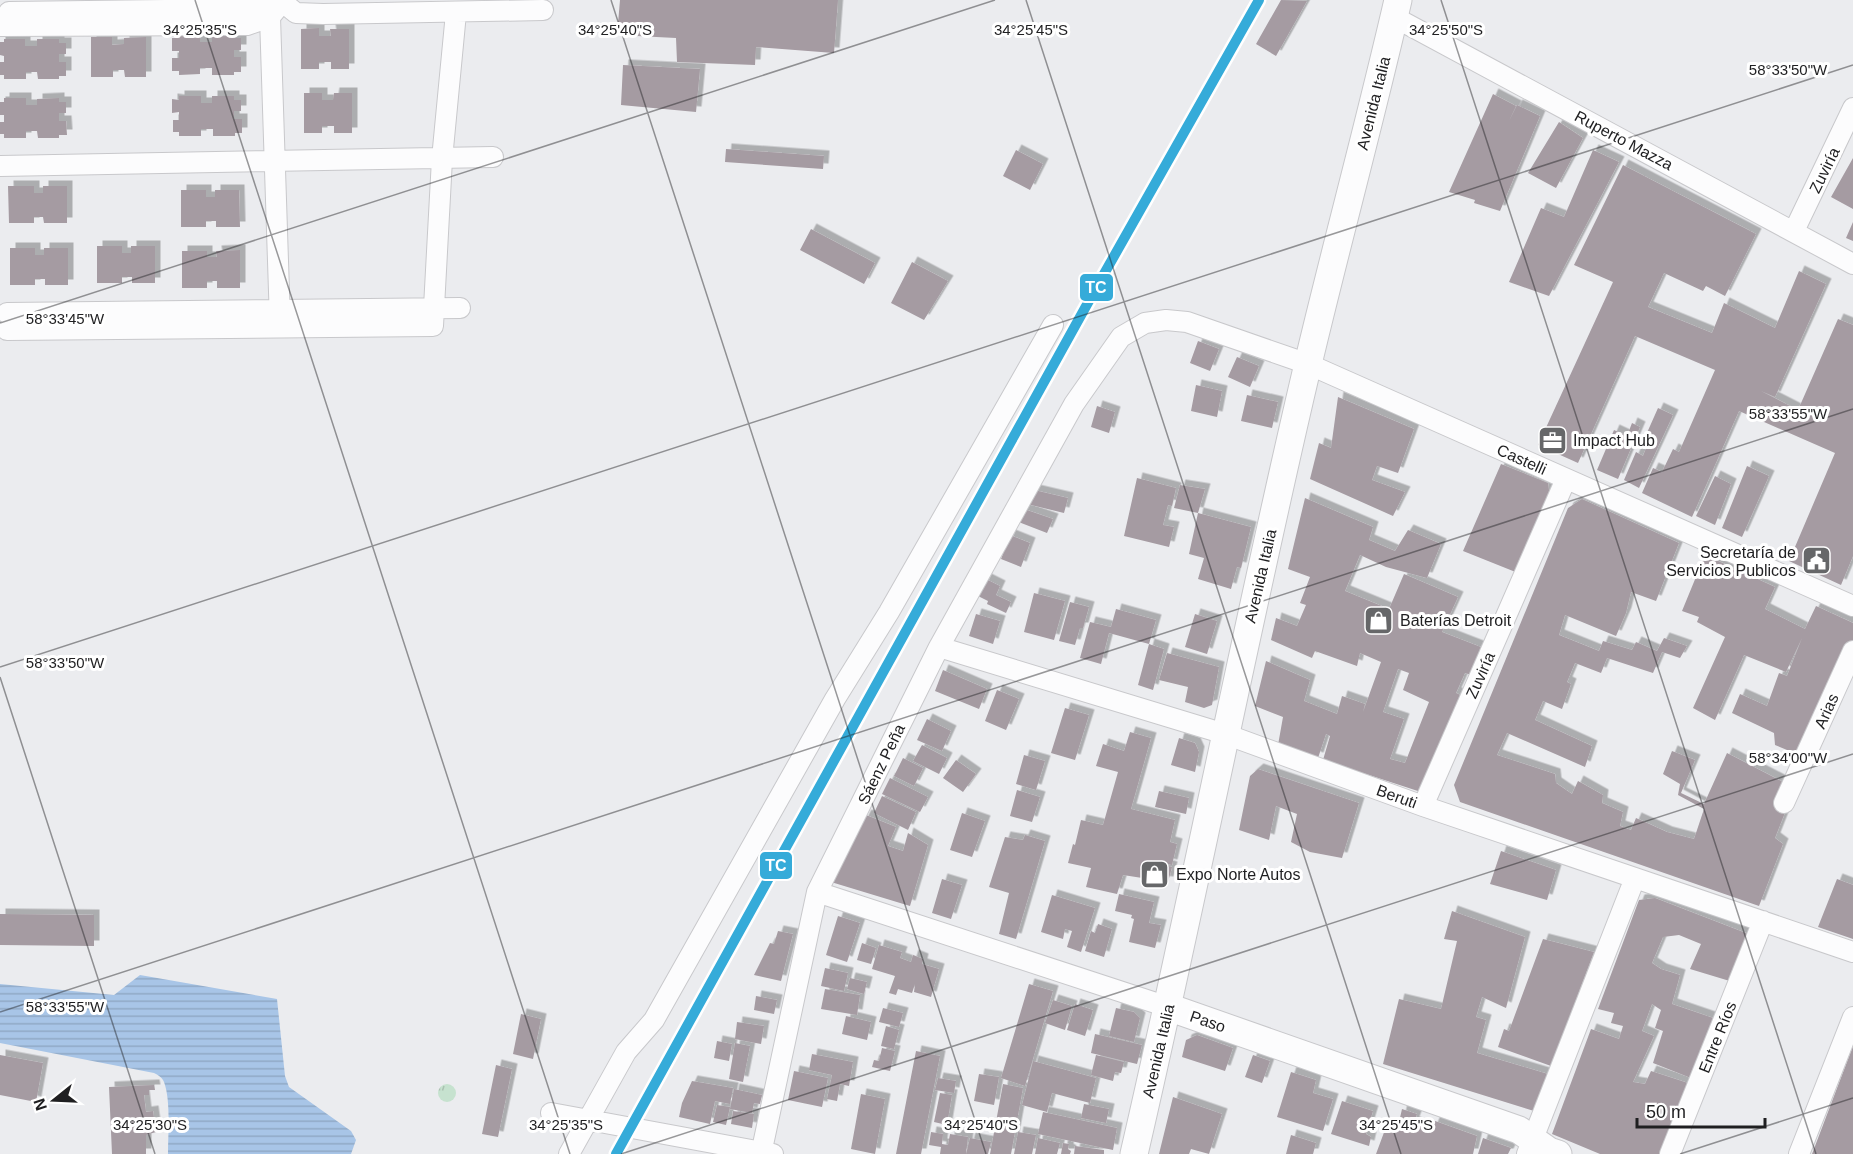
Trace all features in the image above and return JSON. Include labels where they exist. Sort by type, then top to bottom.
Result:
[{"type":"street","points":[[0,26],[247,25],[274,4]]},
{"type":"street","points":[[274,4],[275,160],[280,318]]},
{"type":"street","points":[[0,12],[245,9],[274,4],[296,13],[456,13],[543,10]]},
{"type":"street","name":"Ruperto Mazza","points":[[1396,8],[1853,264]]},
{"type":"street","name":"Avenida Italia","points":[[1134,1154],[1308,364],[1396,8]]},
{"type":"street","points":[[433,308],[442,159],[456,13]]},
{"type":"street","name":"Zuviría","points":[[1794,231],[1853,108]]},
{"type":"street","points":[[0,166],[493,157]]},
{"type":"street","points":[[7,322],[280,318],[460,308]]},
{"type":"street","name":"Castelli","points":[[1074,404],[1121,337],[1145,323],[1166,320],[1187,322],[1308,364],[1853,606]]},
{"type":"street","points":[[569,1154],[626,1052],[654,1020],[835,699],[890,612],[1053,325]]},
{"type":"street","name":"Sáenz Peña","points":[[766,1153],[817,892],[939,646],[1074,404]]},
{"type":"street","name":"Zuviría","points":[[1423,806],[1566,479]]},
{"type":"street","name":"Beruti","points":[[939,646],[1225,734],[1423,806],[1853,952]]},
{"type":"street","name":"Arias","points":[[1784,803],[1853,651]]},
{"type":"street","points":[[1530,1147],[1635,878]]},
{"type":"street","name":"Paso","points":[[817,892],[1168,1007],[1519,1130],[1530,1147],[1558,1154]]},
{"type":"street","name":"Entre Ríos","points":[[1670,1154],[1763,921]]},
{"type":"street","points":[[1799,1154],[1853,1017]]},
{"type":"street","points":[[551,1113],[766,1153]]},
{"type":"green space","points":[[443,1084],[451,1084],[456,1089],[454,1100],[443,1102],[438,1097],[438,1089]]},
{"type":"water","points":[[140,975],[277,999],[285,1076],[289,1087],[351,1131],[356,1140],[351,1154],[168,1154],[168,1098],[164,1082],[158,1075],[0,1043],[0,984],[114,995]]},
{"type":"building","points":[[620,0],[838,0],[834,53],[756,47],[755,65],[677,62],[676,38],[617,35]]},
{"type":"building","points":[[1281,0],[1307,1],[1276,56],[1256,44]]},
{"type":"building","points":[[319,28],[319,36],[331,36],[330,29],[349,29],[349,69],[331,69],[331,62],[319,62],[319,69],[301,69],[301,29]]},
{"type":"building","points":[[179,35],[200,35],[200,42],[212,42],[212,35],[233,35],[233,38],[241,38],[241,50],[234,50],[234,57],[241,57],[241,72],[234,72],[234,75],[212,75],[212,68],[200,68],[200,74],[179,75],[179,71],[172,71],[172,58],[179,58],[179,51],[172,51],[172,38],[178,38]]},
{"type":"building","points":[[91,37],[112,37],[112,45],[124,44],[124,38],[146,37],[146,77],[125,77],[124,70],[113,70],[113,77],[91,77]]},
{"type":"building","points":[[4,39],[25,39],[25,46],[37,46],[37,39],[59,39],[59,43],[66,43],[66,54],[59,54],[59,62],[66,62],[66,76],[59,76],[59,79],[38,79],[37,72],[26,72],[26,79],[4,79],[4,75],[0,75],[0,62],[4,62],[4,56],[0,55],[0,42],[4,42]]},
{"type":"building","points":[[623,65],[700,69],[696,112],[621,105]]},
{"type":"building","points":[[304,93],[322,93],[322,100],[333,100],[334,93],[352,93],[352,133],[334,133],[334,126],[322,126],[322,133],[304,133]]},
{"type":"building","points":[[1493,94],[1516,106],[1509,121],[1517,105],[1540,116],[1500,211],[1449,192]]},
{"type":"building","points":[[179,96],[201,96],[201,103],[212,103],[212,96],[234,96],[234,100],[241,100],[241,111],[234,111],[234,119],[242,119],[242,133],[235,133],[235,136],[213,136],[213,129],[201,129],[201,136],[179,136],[179,132],[173,132],[173,120],[179,120],[179,112],[172,113],[172,99],[179,100]]},
{"type":"building","points":[[4,98],[26,98],[26,105],[37,105],[37,99],[59,98],[59,102],[66,102],[66,113],[59,113],[59,121],[66,121],[67,135],[59,135],[59,138],[38,138],[37,131],[26,131],[26,138],[4,138],[4,134],[0,134],[0,122],[4,122],[4,115],[0,115],[0,102],[4,102]]},
{"type":"building","points":[[1559,122],[1583,138],[1556,188],[1528,173]]},
{"type":"building","points":[[726,149],[824,156],[823,169],[725,162]]},
{"type":"building","points":[[1016,150],[1043,164],[1030,190],[1003,176]]},
{"type":"building","points":[[1593,150],[1619,162],[1549,296],[1509,282],[1541,208],[1564,217]]},
{"type":"building","points":[[1853,158],[1853,209],[1831,197]]},
{"type":"building","points":[[1623,165],[1756,234],[1725,296],[1706,286],[1703,291],[1664,273],[1648,307],[1712,333],[1724,303],[1775,328],[1799,271],[1826,284],[1775,397],[1761,391],[1798,410],[1838,319],[1853,325],[1853,556],[1841,585],[1789,561],[1835,453],[1739,411],[1692,517],[1642,493],[1653,468],[1662,472],[1673,449],[1679,452],[1715,370],[1635,336],[1578,463],[1538,445],[1613,282],[1574,265]]},
{"type":"building","points":[[8,186],[34,186],[34,193],[43,193],[43,186],[67,186],[67,223],[44,223],[43,217],[34,217],[34,223],[9,223]]},
{"type":"building","points":[[181,190],[206,190],[206,197],[215,197],[215,190],[239,190],[240,227],[216,227],[216,221],[206,221],[206,227],[181,227]]},
{"type":"building","points":[[1853,222],[1853,241],[1846,238]]},
{"type":"building","points":[[811,229],[875,263],[864,284],[800,250]]},
{"type":"building","points":[[97,246],[122,246],[122,253],[131,253],[131,246],[155,246],[155,283],[132,283],[132,277],[122,277],[122,283],[97,283]]},
{"type":"building","points":[[10,248],[35,248],[35,255],[44,255],[44,248],[68,248],[68,285],[45,285],[45,279],[35,279],[35,285],[10,285]]},
{"type":"building","points":[[240,250],[240,288],[217,288],[217,281],[207,281],[207,288],[182,288],[182,251],[207,251],[207,257],[217,257],[216,251]]},
{"type":"building","points":[[912,262],[948,281],[924,320],[891,303]]},
{"type":"building","points":[[1198,341],[1219,349],[1210,371],[1190,363]]},
{"type":"building","points":[[1237,357],[1259,366],[1250,387],[1228,377]]},
{"type":"building","points":[[1196,385],[1222,391],[1217,417],[1191,411]]},
{"type":"building","points":[[1247,395],[1278,402],[1272,428],[1241,421]]},
{"type":"building","points":[[1338,397],[1414,429],[1398,473],[1377,466],[1372,480],[1405,492],[1393,516],[1310,479],[1319,443],[1331,448]]},
{"type":"building","points":[[1097,406],[1115,412],[1109,433],[1091,427]]},
{"type":"building","points":[[1658,408],[1673,415],[1639,488],[1624,480],[1636,452],[1643,456],[1650,438],[1646,435]]},
{"type":"building","points":[[1632,423],[1640,427],[1618,479],[1597,470],[1614,430],[1627,436]]},
{"type":"building","points":[[1501,464],[1548,483],[1550,498],[1518,573],[1463,551]]},
{"type":"building","points":[[1747,466],[1769,476],[1742,537],[1722,528]]},
{"type":"building","points":[[1715,476],[1731,484],[1715,525],[1696,516]]},
{"type":"building","points":[[1137,478],[1176,488],[1172,506],[1168,505],[1163,525],[1174,527],[1169,547],[1124,536]]},
{"type":"building","points":[[1180,485],[1205,489],[1198,513],[1174,508]]},
{"type":"building","points":[[1034,490],[1068,498],[1064,513],[1027,504]]},
{"type":"building","points":[[1305,498],[1373,527],[1369,540],[1395,551],[1408,530],[1441,544],[1427,578],[1386,567],[1360,555],[1345,591],[1389,609],[1404,574],[1458,597],[1442,632],[1486,649],[1475,676],[1465,673],[1456,693],[1465,697],[1424,793],[1323,760],[1330,736],[1326,734],[1318,758],[1278,745],[1283,717],[1255,706],[1266,661],[1310,680],[1304,701],[1337,714],[1342,696],[1365,704],[1363,712],[1381,662],[1360,653],[1357,666],[1315,651],[1312,658],[1271,640],[1276,618],[1297,626],[1306,605],[1300,603],[1310,577],[1288,569]],"holes":[[[1398,669],[1409,673],[1403,690],[1429,702],[1405,763],[1390,759],[1404,719],[1383,712]]]},
{"type":"building","points":[[1582,499],[1679,543],[1656,601],[1631,592],[1626,613],[1616,636],[1565,615],[1559,635],[1599,651],[1603,641],[1632,650],[1636,642],[1657,651],[1664,638],[1687,646],[1680,658],[1662,652],[1653,673],[1607,658],[1601,673],[1575,663],[1567,682],[1571,684],[1562,709],[1543,701],[1535,720],[1592,746],[1585,767],[1507,733],[1497,755],[1555,774],[1556,783],[1572,794],[1578,781],[1603,795],[1602,803],[1623,812],[1620,826],[1631,830],[1636,818],[1667,832],[1694,839],[1704,809],[1678,795],[1680,784],[1663,774],[1672,751],[1695,760],[1681,793],[1704,804],[1727,753],[1785,783],[1774,803],[1786,810],[1775,838],[1783,844],[1759,906],[1460,802],[1454,785],[1568,508]]},
{"type":"building","points":[[1024,509],[1053,519],[1047,533],[1016,521]]},
{"type":"building","points":[[1198,513],[1251,527],[1241,568],[1237,567],[1231,589],[1198,579],[1204,558],[1189,554]]},
{"type":"building","points":[[1010,535],[1030,543],[1021,567],[1001,559]]},
{"type":"building","points":[[1705,555],[1775,587],[1765,609],[1805,629],[1816,606],[1853,623],[1853,644],[1799,755],[1775,745],[1774,733],[1732,713],[1740,694],[1767,706],[1779,673],[1787,676],[1802,638],[1786,672],[1744,655],[1715,720],[1693,708],[1725,637],[1697,622],[1699,617],[1682,611]]},
{"type":"building","points":[[986,579],[1000,586],[996,595],[1011,602],[1006,613],[987,604],[988,601],[978,596]]},
{"type":"building","points":[[1034,593],[1065,601],[1054,640],[1024,632]]},
{"type":"building","points":[[1070,602],[1089,607],[1075,645],[1059,641]]},
{"type":"building","points":[[1116,609],[1156,620],[1149,644],[1109,633],[1101,664],[1080,658],[1090,622],[1111,627]]},
{"type":"building","points":[[976,614],[1000,621],[993,644],[969,636]]},
{"type":"building","points":[[1195,614],[1217,621],[1207,654],[1185,647]]},
{"type":"building","points":[[1149,644],[1164,649],[1153,690],[1138,685]]},
{"type":"building","points":[[1167,653],[1219,667],[1212,705],[1204,708],[1185,702],[1188,687],[1159,680]]},
{"type":"building","points":[[943,670],[987,689],[979,709],[935,691]]},
{"type":"building","points":[[997,690],[1019,699],[1006,730],[985,721]]},
{"type":"building","points":[[1065,708],[1089,715],[1075,760],[1051,753]]},
{"type":"building","points":[[927,719],[951,731],[942,751],[917,740]]},
{"type":"building","points":[[1130,732],[1151,738],[1131,809],[1175,820],[1170,842],[1177,844],[1172,865],[1148,860],[1172,867],[1168,882],[1123,875],[1117,894],[1086,887],[1091,868],[1068,863],[1081,820],[1103,825],[1118,772],[1096,766],[1103,744],[1124,751]]},
{"type":"building","points":[[1179,738],[1195,743],[1199,752],[1195,772],[1171,765]]},
{"type":"building","points":[[922,745],[947,758],[939,774],[913,761]]},
{"type":"building","points":[[1024,755],[1045,761],[1036,790],[1016,784]]},
{"type":"building","points":[[903,758],[923,768],[914,786],[894,776]]},
{"type":"building","points":[[956,760],[976,774],[963,792],[943,778]]},
{"type":"building","points":[[1258,769],[1359,803],[1342,858],[1310,852],[1291,842],[1297,814],[1276,806],[1269,840],[1239,830],[1250,776]]},
{"type":"building","points":[[890,778],[928,797],[920,812],[882,794]]},
{"type":"building","points":[[1017,790],[1040,797],[1032,822],[1010,816]]},
{"type":"building","points":[[1159,791],[1189,798],[1186,814],[1155,807]]},
{"type":"building","points":[[882,796],[916,812],[908,830],[874,813]]},
{"type":"building","points":[[962,813],[985,821],[972,857],[950,850]]},
{"type":"building","points":[[866,815],[896,827],[888,846],[903,851],[908,833],[928,845],[910,906],[831,882]]},
{"type":"building","points":[[1025,835],[1045,841],[1016,939],[999,934],[1009,893],[989,887],[1005,837],[1023,840]]},
{"type":"building","points":[[1501,851],[1556,870],[1547,900],[1490,884]]},
{"type":"building","points":[[942,879],[962,885],[951,919],[932,913]]},
{"type":"building","points":[[1837,879],[1853,885],[1853,939],[1818,927]]},
{"type":"building","points":[[1119,894],[1154,902],[1149,923],[1161,925],[1155,948],[1129,942],[1134,919],[1131,918],[1132,915],[1115,911]]},
{"type":"building","points":[[1052,895],[1095,908],[1081,952],[1067,947],[1072,931],[1065,929],[1063,939],[1041,932]]},
{"type":"building","points":[[1655,898],[1751,935],[1733,982],[1690,969],[1701,944],[1679,935],[1663,937],[1652,963],[1661,969],[1680,975],[1672,1004],[1719,1020],[1696,1080],[1653,1063],[1663,1031],[1655,1028],[1661,1010],[1652,1004],[1642,1031],[1654,1036],[1633,1082],[1645,1084],[1651,1071],[1694,1085],[1668,1154],[1600,1154],[1552,1134],[1591,1029],[1619,1039],[1623,1026],[1611,1023],[1614,1013],[1598,1009],[1639,900]]},
{"type":"building","points":[[1452,911],[1525,937],[1506,1008],[1482,997],[1476,1017],[1486,1020],[1477,1053],[1548,1074],[1534,1111],[1383,1064],[1399,999],[1441,1009],[1457,941],[1444,939]]},
{"type":"building","points":[[0,914],[94,915],[94,946],[0,945]]},
{"type":"building","points":[[838,916],[860,923],[847,962],[826,955]]},
{"type":"building","points":[[1098,924],[1112,929],[1104,957],[1085,951],[1091,931],[1095,933]]},
{"type":"building","points":[[778,931],[793,934],[781,981],[754,975],[770,943],[774,944]]},
{"type":"building","points":[[1543,939],[1594,952],[1551,1066],[1498,1047],[1504,1029],[1509,1031]]},
{"type":"building","points":[[862,943],[876,948],[871,964],[857,960]]},
{"type":"building","points":[[879,945],[902,952],[900,958],[911,962],[913,955],[923,959],[922,964],[939,969],[931,997],[914,992],[915,984],[912,993],[898,989],[896,995],[889,993],[895,976],[872,969]]},
{"type":"building","points":[[825,968],[848,973],[844,991],[821,986]]},
{"type":"building","points":[[850,978],[867,982],[864,994],[847,989]]},
{"type":"building","points":[[1029,984],[1053,991],[1025,1086],[1001,1078]]},
{"type":"building","points":[[825,989],[860,995],[857,1015],[821,1009]]},
{"type":"building","points":[[756,996],[777,1000],[774,1014],[754,1010]]},
{"type":"building","points":[[1053,1000],[1072,1006],[1065,1030],[1045,1023]]},
{"type":"building","points":[[1075,1004],[1093,1010],[1085,1036],[1067,1030]]},
{"type":"building","points":[[883,1008],[903,1013],[899,1027],[879,1022]]},
{"type":"building","points":[[1116,1008],[1134,1012],[1140,1018],[1134,1042],[1109,1036]]},
{"type":"building","points":[[521,1014],[541,1019],[533,1059],[513,1054]]},
{"type":"building","points":[[846,1016],[871,1022],[867,1040],[842,1034]]},
{"type":"building","points":[[737,1022],[764,1026],[761,1044],[735,1039]]},
{"type":"building","points":[[886,1026],[899,1030],[894,1049],[881,1046]]},
{"type":"building","points":[[1095,1034],[1142,1045],[1137,1064],[1091,1053]]},
{"type":"building","points":[[1197,1035],[1233,1048],[1225,1071],[1182,1057],[1186,1040]]},
{"type":"building","points":[[717,1041],[732,1044],[729,1061],[714,1058]]},
{"type":"building","points":[[735,1043],[750,1046],[743,1082],[729,1079]]},
{"type":"building","points":[[1853,1046],[1853,1154],[1812,1154]]},
{"type":"building","points":[[882,1048],[895,1051],[890,1071],[872,1067],[874,1060],[879,1061]]},
{"type":"building","points":[[916,1051],[940,1056],[921,1154],[896,1154]]},
{"type":"building","points":[[812,1054],[853,1062],[849,1086],[840,1084],[837,1101],[827,1099],[832,1075],[809,1070]]},
{"type":"building","points":[[0,1055],[43,1063],[36,1102],[0,1095]]},
{"type":"building","points":[[1096,1055],[1124,1062],[1121,1073],[1115,1072],[1113,1081],[1091,1075]]},
{"type":"building","points":[[1253,1055],[1270,1061],[1262,1083],[1245,1077]]},
{"type":"building","points":[[1033,1061],[1096,1078],[1090,1103],[1052,1093],[1047,1112],[1022,1105]]},
{"type":"building","points":[[496,1065],[512,1069],[498,1137],[482,1134]]},
{"type":"building","points":[[794,1071],[828,1078],[822,1107],[788,1100]]},
{"type":"building","points":[[1291,1072],[1316,1080],[1313,1093],[1333,1099],[1323,1131],[1277,1117]]},
{"type":"building","points":[[979,1074],[999,1077],[994,1105],[974,1101]]},
{"type":"building","points":[[938,1078],[956,1081],[954,1093],[935,1090]]},
{"type":"building","points":[[692,1081],[733,1088],[730,1104],[715,1101],[710,1124],[679,1117],[682,1103]]},
{"type":"building","points":[[1003,1084],[1023,1088],[1011,1154],[990,1154]]},
{"type":"building","points":[[154,1085],[155,1090],[149,1090],[149,1095],[144,1095],[146,1112],[153,1111],[156,1132],[146,1135],[146,1154],[112,1154],[109,1087]]},
{"type":"building","points":[[734,1089],[762,1095],[760,1104],[754,1103],[752,1113],[730,1109]]},
{"type":"building","points":[[940,1093],[952,1095],[947,1125],[934,1122]]},
{"type":"building","points":[[861,1094],[885,1099],[875,1154],[851,1149]]},
{"type":"building","points":[[1173,1097],[1222,1114],[1209,1154],[1191,1149],[1189,1154],[1159,1154]]},
{"type":"building","points":[[1342,1101],[1373,1111],[1366,1134],[1371,1137],[1369,1146],[1331,1134]]},
{"type":"building","points":[[1084,1104],[1109,1109],[1106,1123],[1081,1118]]},
{"type":"building","points":[[717,1105],[730,1107],[726,1125],[713,1122]]},
{"type":"building","points":[[1402,1109],[1417,1114],[1414,1122],[1432,1128],[1435,1121],[1477,1136],[1473,1154],[1376,1154],[1386,1127],[1397,1131]]},
{"type":"building","points":[[733,1111],[754,1114],[752,1128],[731,1124]]},
{"type":"building","points":[[1043,1112],[1117,1128],[1113,1150],[1038,1134]]},
{"type":"building","points":[[931,1132],[943,1134],[942,1144],[948,1145],[950,1134],[968,1137],[966,1154],[940,1154],[941,1147],[929,1145]]},
{"type":"building","points":[[1018,1132],[1036,1135],[1032,1154],[1014,1154]]},
{"type":"building","points":[[1291,1135],[1316,1143],[1313,1154],[1286,1154]]},
{"type":"building","points":[[970,1138],[991,1142],[988,1154],[966,1154]]},
{"type":"building","points":[[1038,1138],[1060,1143],[1057,1154],[1035,1154]]},
{"type":"building","points":[[1483,1138],[1511,1148],[1508,1154],[1478,1154]]},
{"type":"building","points":[[1063,1143],[1069,1144],[1070,1154],[1061,1154]]},
{"type":"building","points":[[1075,1146],[1104,1150],[1104,1154],[1074,1154]]},
{"type":"transit line","name":"TC","points":[[616,1154],[1100,281],[1259,0]]},
{"type":"place","name":"Impact Hub","points":[[1552,440]]},
{"type":"place","name":"Secretaría de Servicios Publicos","points":[[1817,561]]},
{"type":"place","name":"Baterías Detroit","points":[[1379,620]]},
{"type":"place","name":"Expo Norte Autos","points":[[1155,874]]}]
